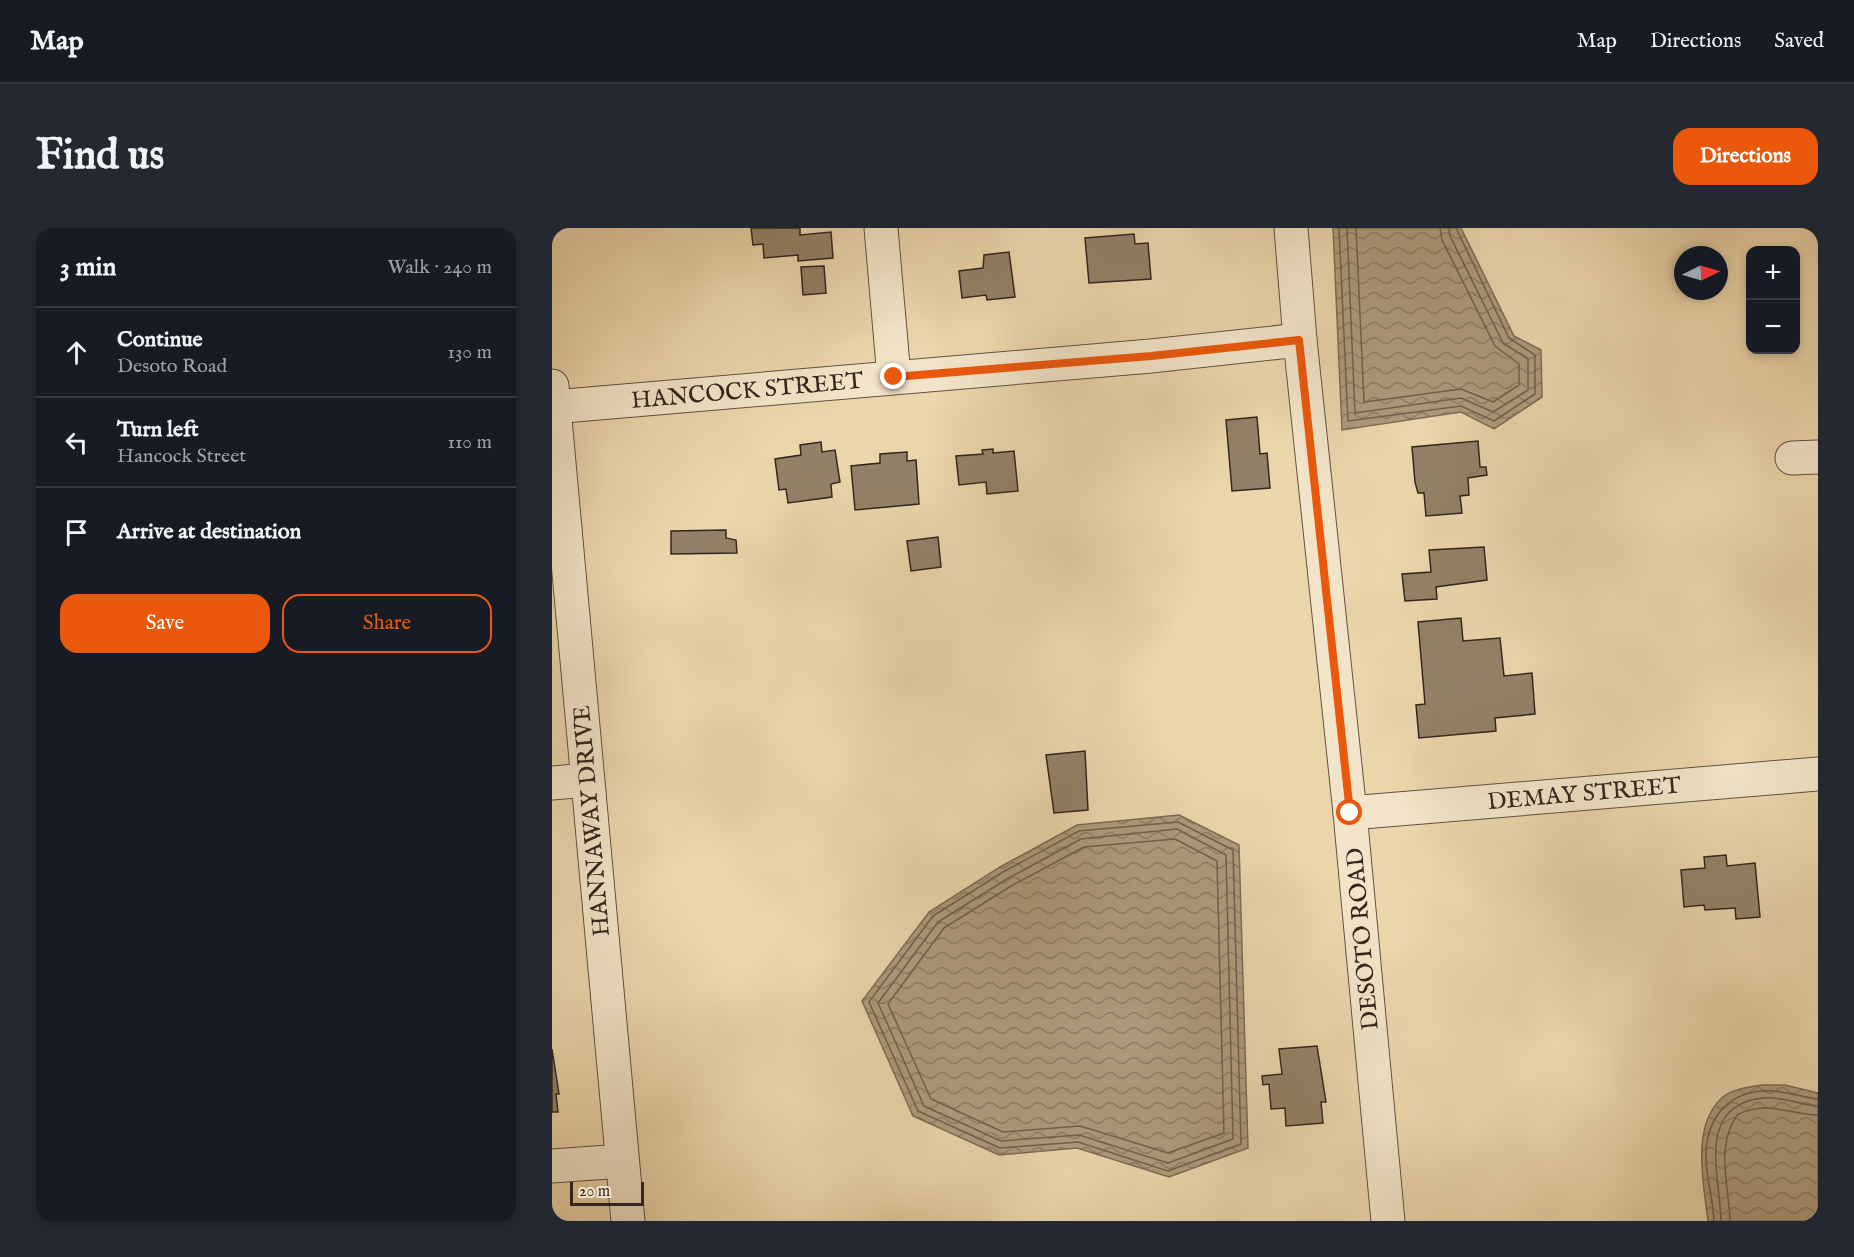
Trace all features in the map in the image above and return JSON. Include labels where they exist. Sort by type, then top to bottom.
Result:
[{"type":"street","points":[[881,228],[894,377]]},
{"type":"street","name":"DESOTO ROAD","points":[[1291,228],[1299,340],[1350,813],[1388,1221]]},
{"type":"street","name":"HANCOCK STREET","points":[[553,400],[894,377],[1151,356],[1299,340]]},
{"type":"street","name":"HANNAWAY DRIVE","points":[[553,400],[628,1221]]},
{"type":"street","name":"DEMAY STREET","points":[[1350,813],[1818,774]]},
{"type":"street","points":[[552,783],[587,780]]},
{"type":"street","points":[[552,1166],[621,1161]]},
{"type":"water","points":[[1333,228],[1461,228],[1514,336],[1541,350],[1542,397],[1494,429],[1461,412],[1342,430]]},
{"type":"water","points":[[1179,815],[1239,845],[1248,1148],[1169,1177],[1077,1148],[999,1155],[913,1116],[862,1001],[929,912],[1000,867],[1077,825]]},
{"type":"water","points":[[1762,1085],[1785,1085],[1818,1093],[1818,1221],[1708,1221],[1702,1173],[1706,1123],[1713,1109],[1727,1094]]},
{"type":"building","points":[[751,228],[800,228],[800,235],[831,232],[833,258],[798,261],[798,255],[764,258],[763,244],[753,245]]},
{"type":"building","points":[[1134,234],[1135,244],[1148,243],[1151,279],[1089,283],[1085,238]]},
{"type":"building","points":[[1009,252],[1015,297],[987,300],[986,295],[962,298],[959,271],[983,268],[984,255]]},
{"type":"building","points":[[824,266],[826,293],[803,295],[801,267]]},
{"type":"building","points":[[1257,417],[1260,454],[1267,453],[1270,488],[1232,491],[1226,420]]},
{"type":"building","points":[[1478,441],[1480,467],[1486,467],[1487,475],[1468,478],[1469,495],[1460,496],[1462,513],[1426,516],[1424,493],[1418,493],[1415,482],[1412,447]]},
{"type":"building","points":[[821,442],[822,452],[835,450],[840,482],[831,484],[832,497],[788,503],[786,489],[779,490],[775,459],[801,455],[800,445]]},
{"type":"building","points":[[993,449],[993,453],[1014,451],[1018,491],[987,494],[986,482],[959,485],[956,456],[983,454],[982,450]]},
{"type":"building","points":[[907,452],[907,461],[916,460],[919,504],[855,510],[851,466],[880,463],[880,454]]},
{"type":"building","points":[[726,530],[726,538],[736,540],[737,553],[671,554],[671,531]]},
{"type":"building","points":[[938,537],[941,567],[911,571],[907,541]]},
{"type":"building","points":[[1484,547],[1487,580],[1436,587],[1437,599],[1405,601],[1402,574],[1431,572],[1429,550]]},
{"type":"building","points":[[1461,618],[1463,641],[1500,638],[1504,676],[1532,673],[1535,714],[1495,718],[1496,731],[1419,738],[1416,705],[1425,704],[1418,622]]},
{"type":"building","points":[[1085,751],[1088,810],[1054,813],[1046,755]]},
{"type":"building","points":[[1726,855],[1727,866],[1755,863],[1760,917],[1736,919],[1735,908],[1705,910],[1704,905],[1684,907],[1681,870],[1705,868],[1704,857]]},
{"type":"building","points":[[1317,1046],[1326,1102],[1321,1102],[1323,1123],[1286,1126],[1285,1108],[1271,1109],[1269,1084],[1263,1085],[1262,1076],[1282,1074],[1279,1049]]},
{"type":"building","points":[[552,1049],[559,1094],[556,1094],[558,1112],[552,1112]]},
{"type":"route","points":[[894,377],[1151,356],[1299,340],[1350,813]]}]
